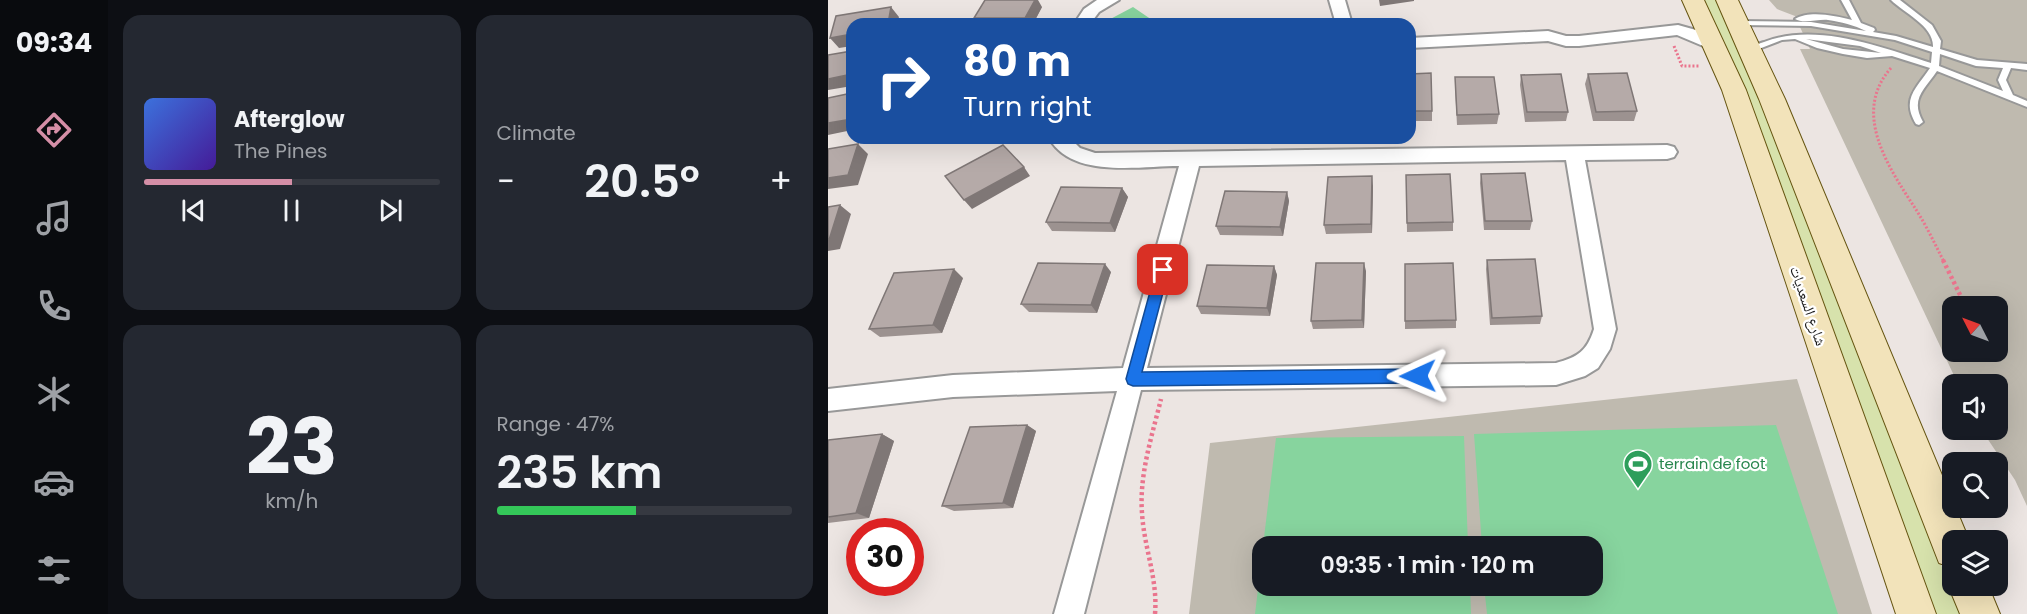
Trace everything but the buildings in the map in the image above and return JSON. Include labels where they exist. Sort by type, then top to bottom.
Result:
[{"type":"street","points":[[1085,18],[1099,5],[1111,0]]},
{"type":"street","points":[[1337,0],[1342,18]]},
{"type":"street","points":[[1416,43],[1548,36],[1572,42],[1667,28],[1694,16],[1695,4]]},
{"type":"street","name":"شارع السعديات","points":[[1695,4],[1734,90],[1916,614]]},
{"type":"street","points":[[1739,24],[1945,530]]},
{"type":"street","points":[[1667,28],[1687,32],[1715,46]]},
{"type":"street","points":[[1064,144],[1073,153],[1095,160],[1191,159],[1348,146],[1574,153],[1667,152]]},
{"type":"street","points":[[828,400],[953,386],[1133,379],[1166,381],[1556,374],[1584,367],[1599,351],[1605,328],[1574,153]]},
{"type":"street","points":[[1070,614],[1191,159]]},
{"type":"street","points":[[1973,596],[1980,614]]},
{"type":"lane","points":[[1845,0],[1858,24]]},
{"type":"lane","points":[[1895,0],[1929,27],[1937,40],[1935,67],[1913,99],[1914,113],[1919,122]]},
{"type":"lane","points":[[1794,23],[1815,17],[1858,24],[1882,36]]},
{"type":"lane","points":[[1794,23],[1803,36]]},
{"type":"lane","points":[[1739,24],[1794,23],[1882,36],[1911,42],[1963,60],[2007,67],[2027,67]]},
{"type":"lane","points":[[1739,24],[1830,49],[1897,57]]},
{"type":"lane","points":[[1793,37],[1803,36],[1861,44],[1935,67],[2027,104]]},
{"type":"lane","points":[[2007,67],[2002,80],[2009,96]]},
{"type":"path","points":[[1897,57],[1882,77],[1875,97],[1873,125],[1884,161],[1922,220],[1960,296]]},
{"type":"path","points":[[1155,614],[1157,600],[1153,563],[1142,512],[1149,447],[1166,381]]},
{"type":"shaded area","points":[[1769,0],[2027,0],[2027,506],[2008,470],[2008,452],[1996,452],[1988,440],[2008,440],[2008,374],[1953,374],[1948,362],[2008,362],[2008,296],[1942,296],[1942,350],[1800,49],[1810,49],[1795,16],[1777,9]]},
{"type":"shaded area","points":[[1797,379],[1872,614],[1189,614],[1210,443]]},
{"type":"green space","points":[[1703,0],[1719,0],[1735,31],[1942,567],[1942,596],[1953,596],[1960,614],[1930,614],[1725,43]]},
{"type":"green space","points":[[1133,7],[1149,18],[1112,18]]},
{"type":"green space","name":"terrain de foot","points":[[1776,425],[1838,614],[1487,614],[1485,596],[1603,596],[1603,536],[1481,536],[1474,434]]},
{"type":"green space","points":[[1464,436],[1468,536],[1264,536],[1276,438]]},
{"type":"green space","points":[[1257,596],[1470,596],[1471,614],[1255,614]]},
{"type":"place","name":"terrain de foot","points":[[1638,490]]},
{"type":"route","points":[[1163,270],[1133,379],[1166,381],[1418,376]]}]
